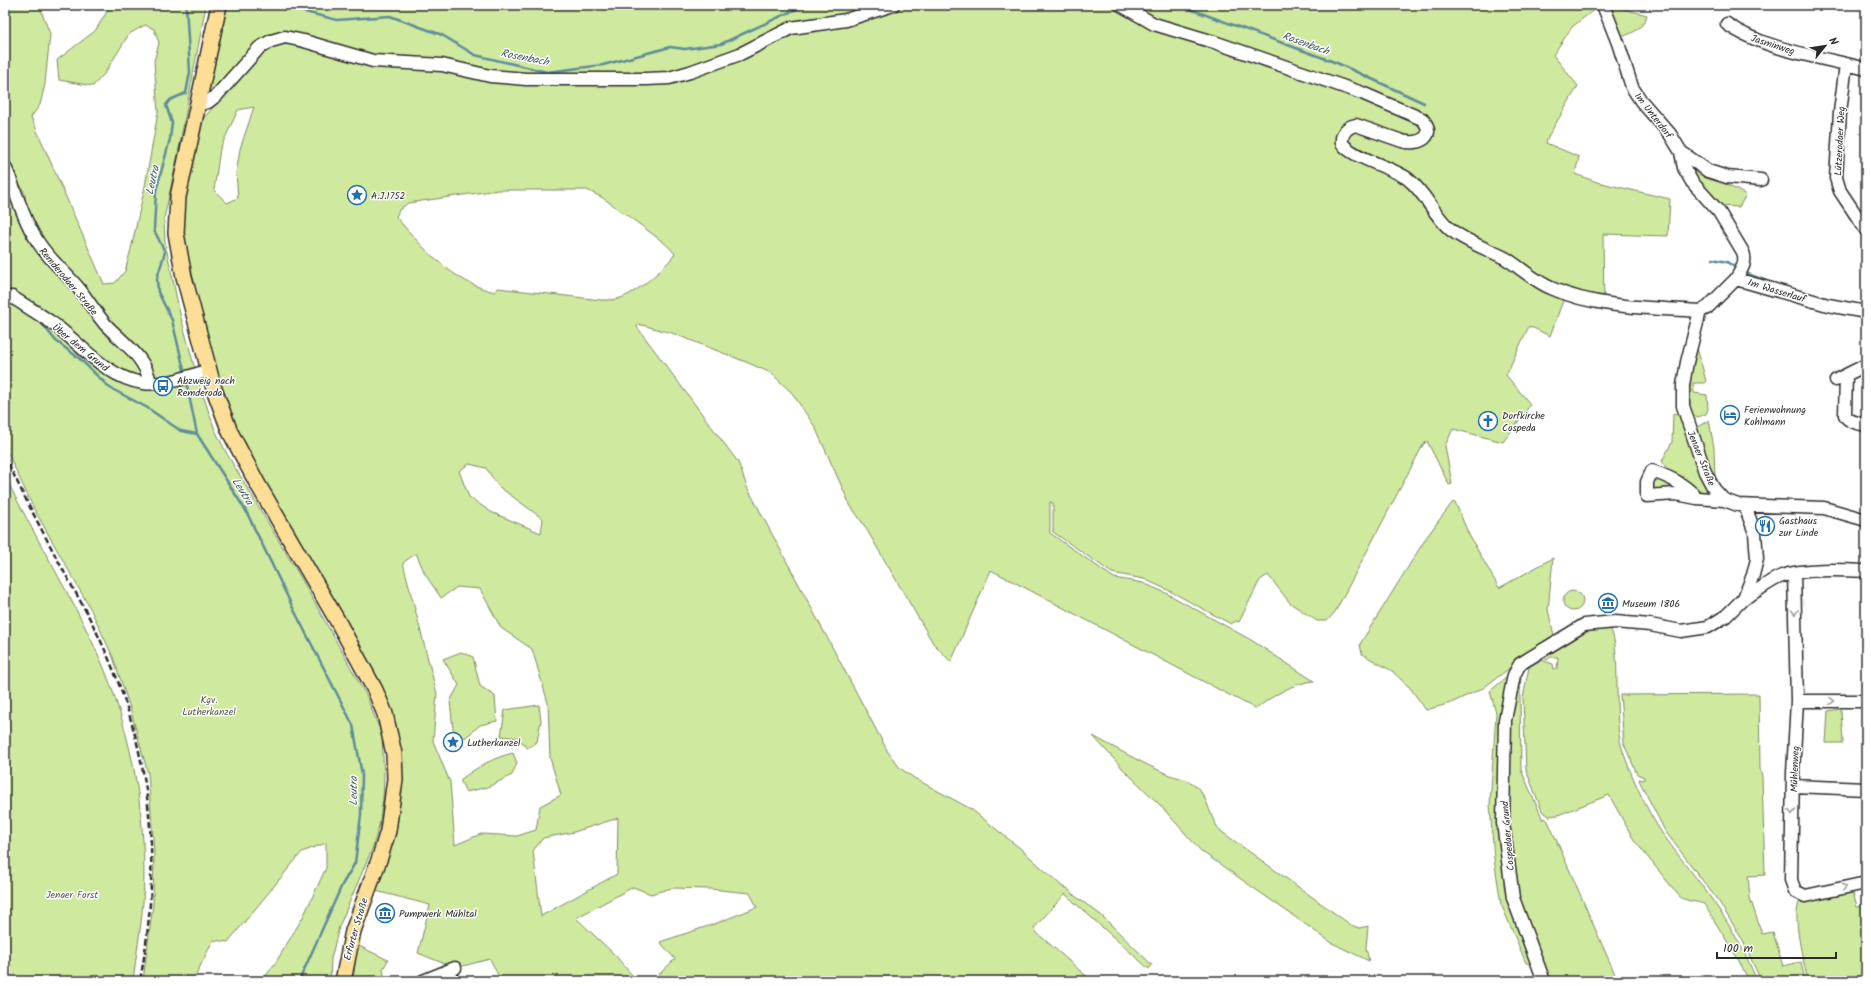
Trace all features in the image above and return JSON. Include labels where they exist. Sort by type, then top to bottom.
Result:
[{"type":"main road","name":"Erfurter Straße","points":[[218,5],[178,197],[176,233],[184,277],[221,409],[240,452],[375,690],[385,714],[393,747],[395,779],[388,830],[353,931],[343,981]]},
{"type":"street","points":[[198,104],[208,102],[217,95],[259,48],[271,41],[285,37],[304,40],[373,61],[442,65],[490,76],[509,78],[669,78],[740,54],[790,28],[846,20],[893,5]]},
{"type":"street","points":[[1121,5],[1160,27],[1214,42],[1362,93],[1422,119],[1426,124],[1428,133],[1424,139],[1419,142],[1402,142],[1356,125],[1349,127],[1344,132],[1342,143],[1348,151],[1391,169],[1409,180],[1449,227],[1460,236],[1506,259],[1550,288],[1596,300],[1655,309],[1700,312]]},
{"type":"street","name":"Im Unterdorf","points":[[1603,5],[1618,43],[1632,87],[1641,101],[1670,134],[1681,152],[1684,168],[1692,182],[1719,212],[1743,252],[1744,257],[1739,273]]},
{"type":"street","name":"Jasminweg","points":[[1727,24],[1739,33],[1812,57],[1846,64]]},
{"type":"street","points":[[1846,64],[1866,69]]},
{"type":"street","name":"Lützerodaer Weg","points":[[1846,64],[1840,112],[1836,178],[1840,191],[1866,230]]},
{"type":"street","points":[[1681,152],[1708,171],[1727,177],[1761,180]]},
{"type":"street","name":"Remderodaer Straße","points":[[5,167],[34,236],[54,263],[79,289],[101,319],[134,352],[148,372],[150,383]]},
{"type":"street","name":"Im Wasserlauf","points":[[1700,312],[1707,308],[1739,273],[1828,305],[1866,312]]},
{"type":"street","name":"Über dem Grund","points":[[5,297],[12,297],[56,326],[112,372],[129,380],[150,383],[171,381],[209,370]]},
{"type":"street","name":"Jenaer Straße","points":[[1700,312],[1685,370],[1683,406],[1706,472],[1714,489],[1724,500]]},
{"type":"street","points":[[1866,365],[1841,378],[1845,415],[1847,419],[1866,425]]},
{"type":"street","points":[[1697,498],[1688,489],[1671,477],[1652,471],[1647,482],[1647,496],[1676,494],[1697,498],[1724,500],[1745,506],[1824,508],[1866,520]]},
{"type":"street","points":[[1744,598],[1753,575],[1757,559],[1753,523],[1745,506]]},
{"type":"street","points":[[1744,598],[1763,588],[1772,581],[1794,573],[1866,571]]},
{"type":"street","name":"Mühlenweg","points":[[1794,573],[1797,701],[1791,880],[1796,891],[1805,896],[1866,883]]},
{"type":"street","points":[[1753,575],[1772,581]]},
{"type":"street","name":"Cospedaer Grund","points":[[1544,981],[1513,898],[1503,823],[1505,720],[1514,675],[1520,664],[1584,625],[1615,622],[1650,624],[1681,631],[1692,631],[1708,627],[1720,620],[1744,598]]},
{"type":"street","points":[[1797,701],[1866,701]]},
{"type":"street","points":[[1793,786],[1866,789]]},
{"type":"street","points":[[423,981],[455,968]]},
{"type":"green space","points":[[5,5],[39,5],[50,34],[45,84],[40,105],[31,117],[104,284],[115,283],[125,271],[131,249],[145,186],[158,112],[154,61],[159,43],[154,29],[145,25],[129,34],[105,73],[93,86],[59,80],[57,60],[95,31],[111,5],[206,5],[178,154],[164,219],[165,242],[180,314],[195,369],[160,379],[152,375],[64,272],[26,214],[25,194],[5,164]]},
{"type":"green space","points":[[222,5],[1600,5],[1572,27],[1553,55],[1578,86],[1549,135],[1546,143],[1579,157],[1575,174],[1597,182],[1670,199],[1668,236],[1603,234],[1604,307],[1564,298],[1550,336],[1529,326],[1506,375],[1530,404],[1503,442],[1453,429],[1445,446],[1452,484],[1449,485],[1427,441],[1423,445],[1335,612],[1327,621],[1317,621],[1290,603],[1268,575],[1260,580],[1239,622],[1236,621],[1231,624],[1168,590],[1144,579],[1112,573],[1053,532],[1053,503],[1050,502],[1050,533],[1114,578],[1143,583],[1166,593],[1251,640],[1314,681],[1291,687],[1269,699],[1256,709],[991,570],[951,662],[933,643],[864,525],[850,505],[815,427],[792,393],[771,373],[672,333],[638,324],[637,327],[738,462],[747,487],[888,752],[900,768],[914,778],[971,809],[1021,849],[1063,887],[1067,888],[1075,896],[1101,915],[1152,965],[1149,969],[1065,894],[1034,928],[1037,933],[1092,981],[652,981],[675,959],[660,942],[717,923],[757,907],[750,893],[710,889],[672,888],[651,894],[633,887],[576,918],[615,955],[637,981],[501,981],[490,959],[455,968],[418,953],[430,905],[372,890],[384,852],[394,732],[243,442],[227,404],[215,368],[183,247],[182,197],[202,120],[225,93],[206,99]],"holes":[[[254,107],[240,149],[236,173],[238,198],[227,203],[214,190],[220,149],[238,110]],[[498,190],[587,190],[603,198],[639,224],[667,245],[675,254],[649,281],[624,297],[617,299],[601,300],[498,288],[495,292],[466,281],[452,272],[440,263],[417,241],[396,217],[399,210],[408,203]],[[469,464],[486,468],[498,486],[543,519],[541,533],[491,512],[469,497],[459,471]],[[416,553],[425,574],[441,598],[457,587],[480,589],[501,628],[532,649],[548,703],[550,758],[561,795],[540,806],[536,830],[517,836],[481,834],[455,845],[450,782],[433,741],[437,694],[403,563]],[[618,818],[617,874],[541,916],[533,851],[543,838],[574,832]]]},
{"type":"green space","points":[[1608,5],[1647,15],[1646,19],[1641,26],[1632,33],[1624,36],[1621,35]]},
{"type":"green space","points":[[1691,165],[1746,195],[1739,207],[1719,206],[1702,188],[1688,166]]},
{"type":"green space","points":[[5,171],[28,229],[124,343],[145,378],[117,371],[57,318],[36,303],[26,298],[5,294]]},
{"type":"green space","name":"Kgv. Lutherkanzel","points":[[5,302],[16,306],[46,324],[121,382],[197,378],[215,430],[227,454],[301,578],[366,695],[382,735],[384,777],[383,799],[379,826],[372,849],[339,927],[331,959],[330,981],[262,981],[276,962],[303,917],[326,868],[326,843],[302,852],[228,942],[213,940],[193,981],[143,981],[153,904],[154,851],[148,774],[130,708],[113,657],[91,610],[34,509],[5,447]]},
{"type":"green space","points":[[1696,344],[1706,381],[1704,383],[1693,383],[1694,393],[1707,395],[1708,409],[1706,414],[1698,417],[1690,414],[1685,397],[1685,388]]},
{"type":"green space","points":[[1673,413],[1682,415],[1711,493],[1706,497],[1670,474],[1662,461],[1672,442]]},
{"type":"green space","points":[[1709,420],[1714,448],[1715,477],[1712,477],[1694,429]]},
{"type":"green space","name":"Jenaer Forst","points":[[5,476],[90,637],[101,661],[122,719],[130,749],[140,811],[144,872],[142,913],[133,981],[5,981]]},
{"type":"green space","points":[[1656,478],[1684,488],[1655,491],[1652,489],[1652,481]]},
{"type":"green space","points":[[1455,502],[1469,535],[1499,588],[1553,558],[1548,610],[1554,635],[1483,688],[1451,703],[1426,710],[1411,689],[1392,671],[1362,654],[1360,644],[1428,535],[1452,503]]},
{"type":"green space","points":[[1573,591],[1580,594],[1583,601],[1580,608],[1573,611],[1566,608],[1563,601],[1566,594]]},
{"type":"green space","points":[[1610,628],[1614,638],[1616,651],[1619,733],[1624,756],[1650,814],[1662,833],[1709,895],[1727,922],[1757,981],[1749,981],[1738,959],[1704,904],[1679,896],[1634,840],[1609,795],[1558,815],[1549,816],[1542,811],[1526,770],[1523,698],[1530,662],[1536,658],[1553,664],[1554,669],[1557,669],[1558,657],[1551,657],[1547,660],[1540,655],[1583,629]]},
{"type":"green space","points":[[461,652],[473,657],[480,686],[495,696],[497,721],[480,725],[465,738],[453,729],[450,701],[459,685],[443,659]]},
{"type":"green space","points":[[1519,675],[1521,678],[1521,770],[1543,820],[1545,818],[1548,821],[1618,981],[1547,981],[1516,898],[1507,823],[1509,704]]},
{"type":"green space","points":[[1507,677],[1503,702],[1501,824],[1534,964],[1526,963],[1501,904],[1494,859],[1490,805],[1496,713],[1490,691]]},
{"type":"green space","points":[[1759,694],[1760,769],[1762,777],[1765,875],[1748,876],[1750,898],[1762,934],[1773,932],[1783,966],[1801,962],[1805,981],[1761,981],[1742,939],[1719,902],[1665,831],[1640,782],[1639,779],[1644,780],[1644,777],[1637,774],[1624,744],[1620,695]]},
{"type":"green space","points":[[539,705],[541,720],[537,742],[527,748],[518,738],[501,736],[505,710]]},
{"type":"green space","points":[[1841,709],[1843,743],[1826,743],[1828,711]]},
{"type":"green space","points":[[1093,736],[1158,770],[1185,779],[1195,785],[1204,796],[1214,822],[1222,832],[1351,925],[1359,928],[1368,926],[1366,948],[1369,961],[1332,943],[1201,851],[1160,805],[1124,770]]},
{"type":"green space","points":[[513,753],[517,763],[512,775],[488,787],[466,792],[460,780],[485,764]]},
{"type":"green space","points":[[1852,889],[1857,906],[1866,905],[1866,981],[1808,981],[1801,952],[1798,928],[1797,917],[1800,900]]},
{"type":"green space","points":[[357,945],[388,960],[383,969],[385,981],[353,981]]},
{"type":"waterway","name":"Leutra","points":[[185,374],[172,320],[158,292],[157,278],[165,252],[154,230],[156,191],[170,139],[172,123],[166,105],[170,100],[186,93],[190,72],[186,5]]},
{"type":"waterway","name":"Rosenbach","points":[[290,5],[301,11],[337,20],[390,16],[442,35],[475,55],[547,72],[603,65],[670,47],[685,49],[721,44],[805,5]]},
{"type":"waterway","name":"Rosenbach","points":[[1179,5],[1337,63],[1424,103]]},
{"type":"waterway","points":[[1713,259],[1727,262],[1737,269]]},
{"type":"waterway","points":[[1743,272],[1774,284]]},
{"type":"waterway","points":[[39,320],[56,341],[80,359],[110,388],[146,407],[181,431],[197,434]]},
{"type":"waterway","name":"Leutra","points":[[186,381],[197,434],[246,511],[294,610],[353,725],[362,775],[361,815],[355,863],[342,885],[299,981]]},
{"type":"railway","points":[[5,456],[59,563],[87,613],[116,675],[130,718],[141,760],[148,803],[151,847],[151,891],[147,935],[140,981]]},
{"type":"place","name":"A.J.1752","points":[[357,195]]},
{"type":"place","name":"Abzweig nach Remderoda","points":[[163,386]]},
{"type":"place","name":"Ferienwohnung Kohlmann","points":[[1730,415]]},
{"type":"place","name":"Dorfkirche Cospeda","points":[[1488,421]]},
{"type":"place","name":"Gasthaus zur Linde","points":[[1765,526]]},
{"type":"place","name":"Museum 1806","points":[[1608,603]]},
{"type":"place","name":"Lutherkanzel","points":[[453,742]]},
{"type":"place","name":"Pumpwerk Mühltal","points":[[385,913]]}]
